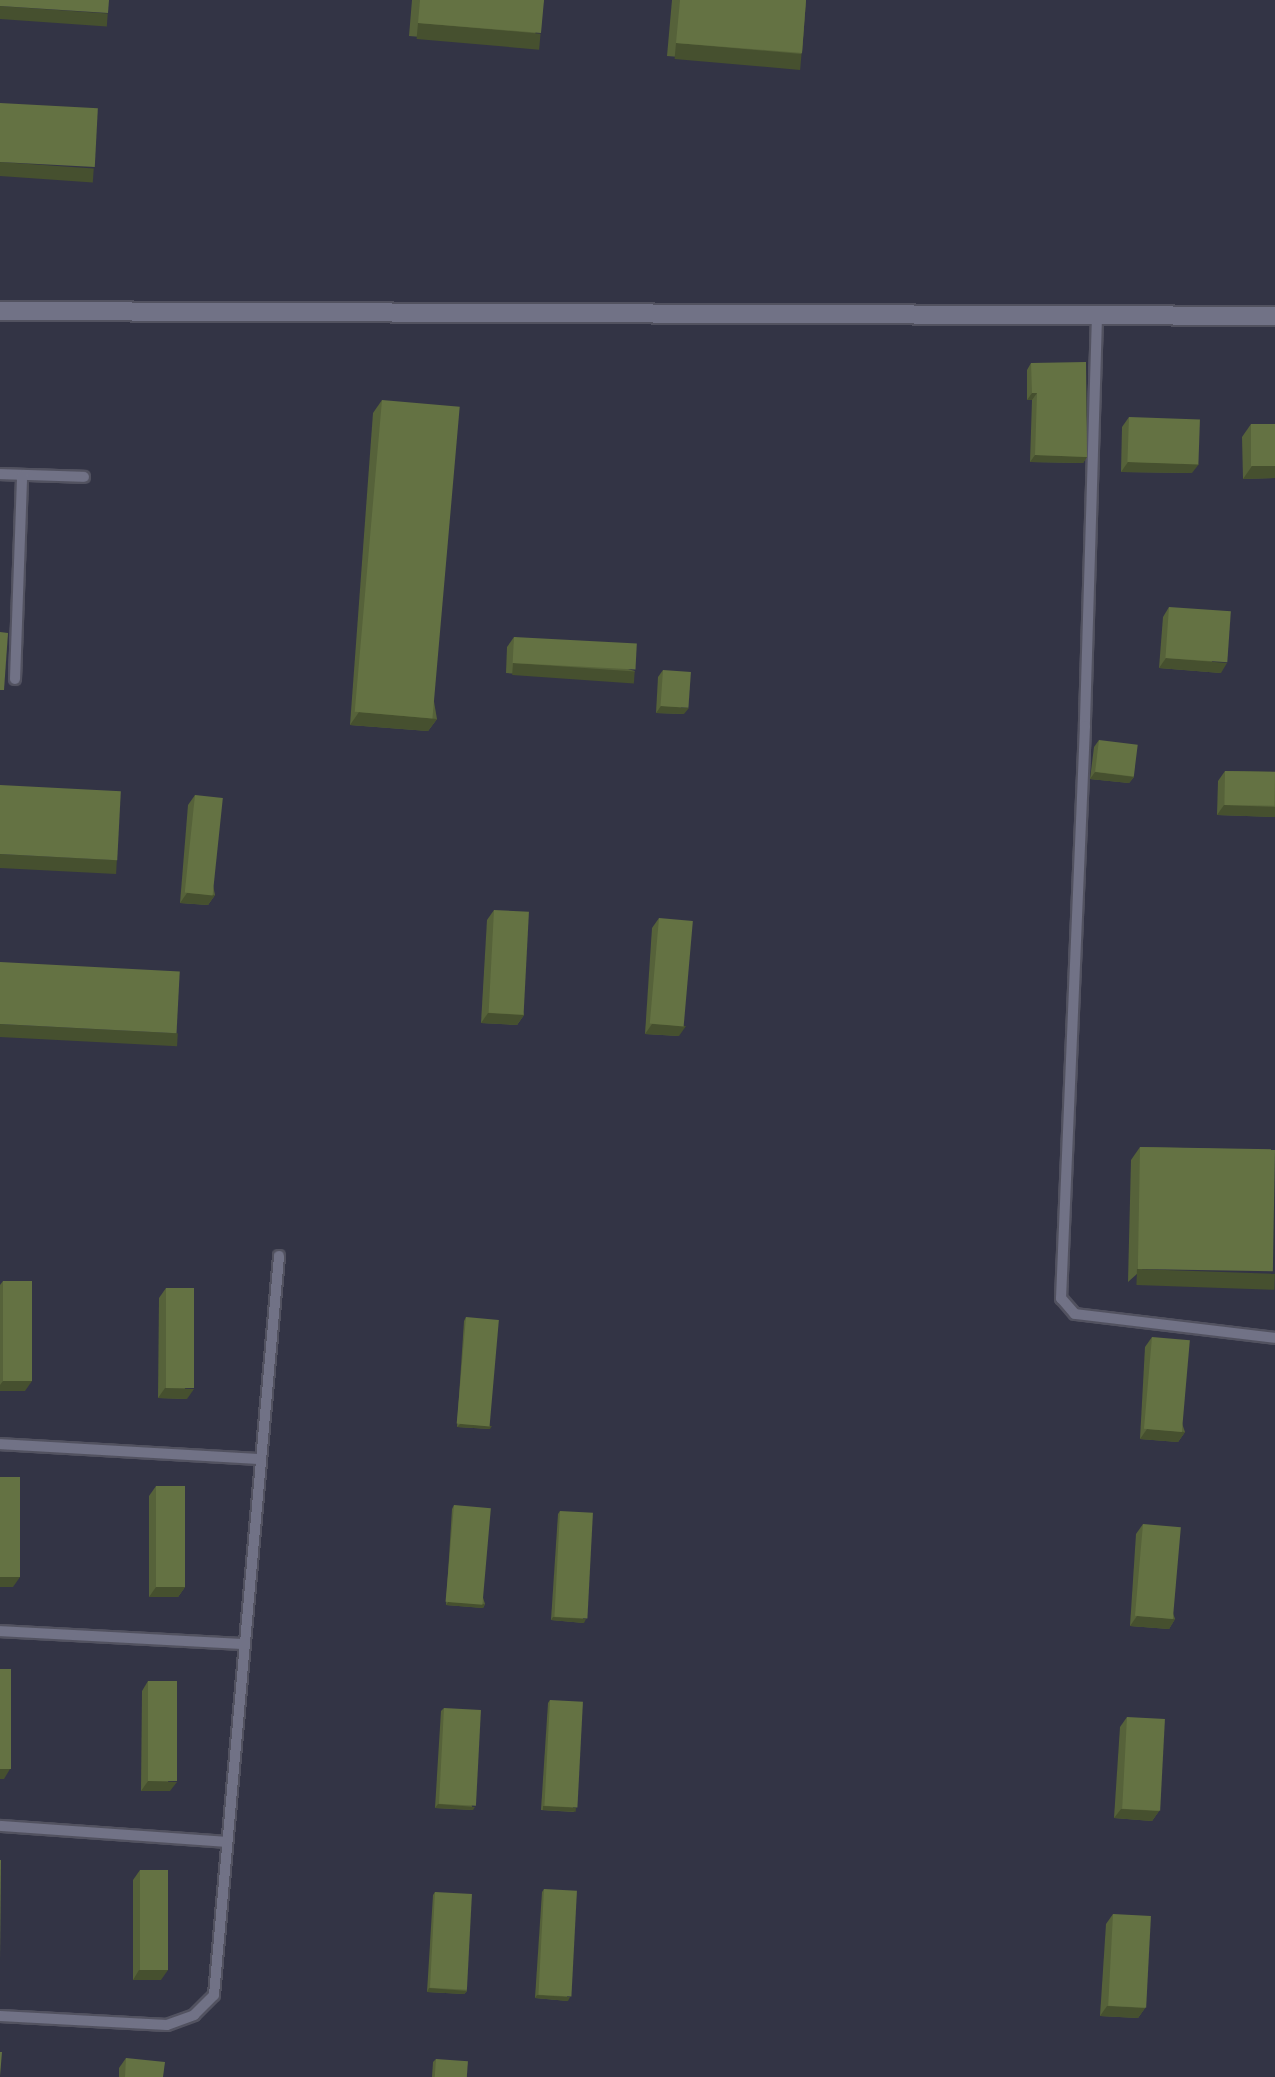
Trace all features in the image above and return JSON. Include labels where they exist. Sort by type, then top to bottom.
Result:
[{"type":"street","points":[[0,311],[1275,316]]},
{"type":"lane","points":[[1097,316],[1085,726],[1061,1298],[1075,1314],[1275,1338]]},
{"type":"lane","points":[[0,474],[84,477]]},
{"type":"lane","points":[[15,679],[22,475]]},
{"type":"lane","points":[[0,2016],[167,2025],[194,2015],[214,1995],[258,1459],[279,1256]]},
{"type":"lane","points":[[0,1444],[258,1459]]},
{"type":"lane","points":[[0,1631],[242,1644]]},
{"type":"lane","points":[[0,1826],[226,1842]]},
{"type":"building","points":[[0,0],[109,0],[108,13],[0,6]]},
{"type":"building","points":[[420,0],[544,0],[541,33],[418,23]]},
{"type":"building","points":[[680,0],[806,0],[802,53],[676,43]]},
{"type":"building","points":[[0,103],[98,108],[95,167],[0,162]]},
{"type":"building","points":[[1086,362],[1087,457],[1035,455],[1037,393],[1032,393],[1031,363]]},
{"type":"building","points":[[382,400],[460,407],[432,719],[355,712]]},
{"type":"building","points":[[1129,417],[1200,419],[1198,464],[1127,462]]},
{"type":"building","points":[[1251,424],[1275,424],[1275,466],[1251,466]]},
{"type":"building","points":[[1169,607],[1231,611],[1227,662],[1165,658]]},
{"type":"building","points":[[0,632],[8,633],[4,690],[0,690]]},
{"type":"building","points":[[514,637],[637,643],[635,669],[513,663]]},
{"type":"building","points":[[663,670],[691,672],[688,708],[660,706]]},
{"type":"building","points":[[1099,740],[1138,745],[1134,777],[1095,772]]},
{"type":"building","points":[[1225,771],[1275,772],[1274,806],[1224,805]]},
{"type":"building","points":[[0,785],[121,791],[117,860],[0,854]]},
{"type":"building","points":[[195,795],[223,798],[213,895],[185,892]]},
{"type":"building","points":[[494,910],[529,912],[524,1015],[489,1013]]},
{"type":"building","points":[[659,918],[693,921],[684,1027],[650,1024]]},
{"type":"building","points":[[0,962],[180,971],[177,1033],[0,1024]]},
{"type":"building","points":[[1140,1147],[1275,1149],[1273,1271],[1138,1269]]},
{"type":"building","points":[[3,1281],[32,1281],[32,1381],[3,1381]]},
{"type":"building","points":[[166,1288],[194,1288],[194,1388],[166,1388]]},
{"type":"building","points":[[466,1317],[499,1320],[490,1426],[457,1424]]},
{"type":"building","points":[[1152,1337],[1190,1340],[1182,1432],[1144,1429]]},
{"type":"building","points":[[0,1477],[20,1477],[20,1577],[0,1577]]},
{"type":"building","points":[[156,1486],[185,1486],[185,1587],[156,1587]]},
{"type":"building","points":[[454,1505],[491,1508],[482,1605],[446,1602]]},
{"type":"building","points":[[560,1511],[593,1513],[587,1619],[554,1617]]},
{"type":"building","points":[[1143,1524],[1181,1527],[1173,1619],[1135,1616]]},
{"type":"building","points":[[0,1669],[11,1669],[11,1769],[0,1769]]},
{"type":"building","points":[[148,1681],[177,1681],[177,1781],[148,1781]]},
{"type":"building","points":[[550,1700],[583,1702],[577,1808],[544,1806]]},
{"type":"building","points":[[444,1708],[481,1710],[476,1806],[439,1804]]},
{"type":"building","points":[[1127,1717],[1165,1719],[1160,1811],[1122,1809]]},
{"type":"building","points":[[0,1860],[1,1860],[0,1960]]},
{"type":"building","points":[[140,1870],[168,1870],[168,1970],[140,1970]]},
{"type":"building","points":[[544,1889],[577,1891],[571,1997],[538,1995]]},
{"type":"building","points":[[435,1892],[472,1894],[467,1990],[430,1988]]},
{"type":"building","points":[[1113,1914],[1151,1916],[1146,2008],[1108,2006]]},
{"type":"building","points":[[126,2058],[165,2062],[163,2077],[125,2077]]},
{"type":"building","points":[[436,2059],[468,2061],[467,2077],[435,2077]]}]
